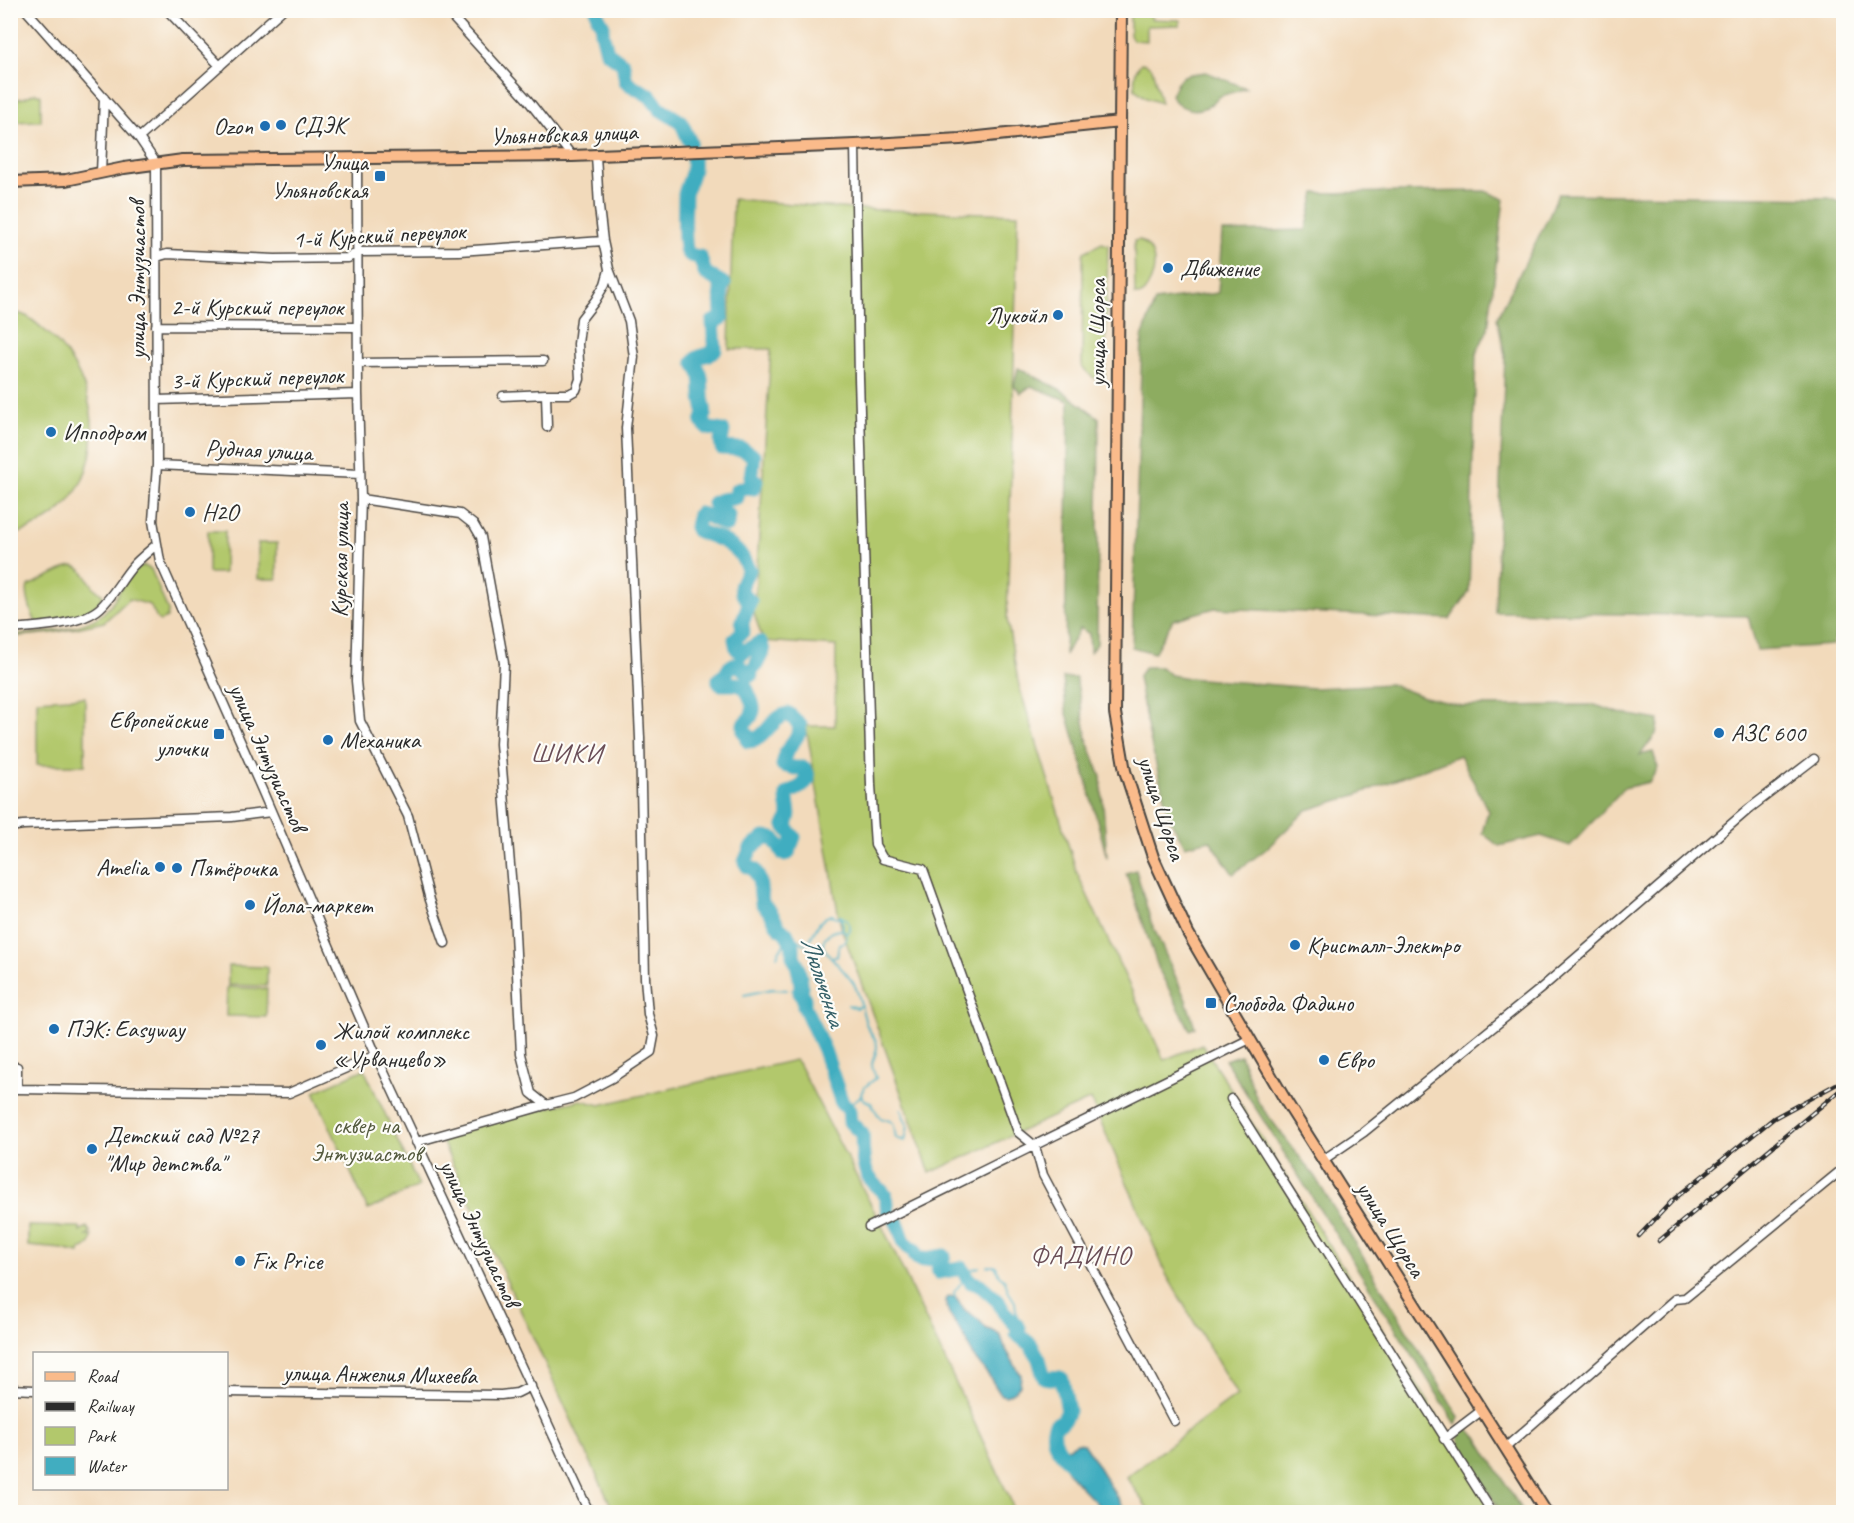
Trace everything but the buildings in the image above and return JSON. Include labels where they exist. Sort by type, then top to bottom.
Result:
[{"type":"main road","name":"улица Щорса","points":[[1121,10],[1115,713],[1125,771],[1153,857],[1188,933],[1323,1160],[1545,1512]]},
{"type":"main road","name":"Ульяновская улица","points":[[10,182],[52,182],[183,160],[572,156],[855,146],[960,139],[1120,122]]},
{"type":"street","name":"улица Энтузиастов","points":[[26,10],[139,138],[156,163],[157,465],[153,521],[160,561],[376,1055],[589,1512]]},
{"type":"street","points":[[167,10],[220,66]]},
{"type":"street","points":[[139,138],[282,10]]},
{"type":"street","points":[[446,10],[527,99],[572,156]]},
{"type":"street","points":[[101,173],[104,98]]},
{"type":"street","points":[[855,146],[861,459],[874,845],[883,859],[923,869],[1018,1132],[1035,1146],[1043,1175],[1174,1421]]},
{"type":"street","points":[[416,1142],[574,1098],[612,1078],[651,1052],[654,1036],[648,1014],[645,978],[640,738],[626,428],[634,357],[629,321],[609,269],[603,241],[598,207],[596,155]]},
{"type":"street","name":"Курская улица","points":[[357,160],[357,363],[361,499],[356,681],[360,721],[408,816],[430,900],[445,943]]},
{"type":"street","name":"1-й Курский переулок","points":[[157,257],[166,254],[275,259],[348,258],[358,252],[459,252],[603,241]]},
{"type":"street","points":[[503,396],[568,394],[576,390],[580,379],[578,344],[581,319],[605,285],[609,269]]},
{"type":"street","name":"2-й Курский переулок","points":[[156,326],[357,327]]},
{"type":"street","points":[[357,363],[543,361]]},
{"type":"street","name":"3-й Курский переулок","points":[[157,400],[358,394]]},
{"type":"street","points":[[546,394],[547,427]]},
{"type":"street","name":"Рудная улица","points":[[157,465],[360,474]]},
{"type":"street","points":[[361,499],[460,513],[474,525],[481,537],[504,663],[500,744],[515,924],[521,1054],[531,1094],[546,1105]]},
{"type":"street","points":[[10,629],[54,624],[96,612],[107,601],[133,565],[156,545]]},
{"type":"street","points":[[1323,1160],[1364,1132],[1539,990],[1750,808],[1814,759]]},
{"type":"street","points":[[10,827],[231,817],[271,812]]},
{"type":"street","points":[[869,1227],[1250,1039]]},
{"type":"street","points":[[10,1067],[17,1067],[17,1089],[290,1093],[376,1055]]},
{"type":"street","points":[[1231,1099],[1492,1512]]},
{"type":"street","points":[[1505,1448],[1675,1299],[1685,1298],[1844,1168]]},
{"type":"street","name":"улица Анжелия Михеева","points":[[228,1392],[501,1395],[517,1393],[531,1386]]},
{"type":"street","points":[[10,1389],[33,1390]]},
{"type":"street","points":[[1444,1439],[1481,1411]]},
{"type":"green space","points":[[1130,11],[1151,11],[1151,19],[1180,20],[1180,25],[1147,26],[1147,41],[1133,40],[1130,35]]},
{"type":"green space","points":[[1141,63],[1152,68],[1161,103],[1146,98],[1135,89],[1135,76]]},
{"type":"green space","points":[[1206,72],[1246,88],[1219,97],[1208,106],[1198,109],[1187,108],[1174,100],[1171,95],[1180,78]]},
{"type":"green space","points":[[35,93],[41,95],[41,121],[11,122],[11,100]]},
{"type":"green space","points":[[1485,191],[1504,199],[1488,329],[1476,354],[1469,592],[1450,619],[1215,608],[1173,620],[1154,653],[1132,647],[1142,338],[1155,301],[1218,293],[1222,232],[1306,230],[1315,193]]},
{"type":"green space","points":[[1558,194],[1829,198],[1843,203],[1844,615],[1832,645],[1757,650],[1748,616],[1495,612],[1505,355],[1497,318]]},
{"type":"green space","points":[[733,199],[852,209],[1018,214],[1007,619],[1019,686],[1077,873],[1164,1060],[1202,1044],[1498,1512],[1150,1512],[1126,1477],[1237,1395],[1167,1276],[1091,1099],[930,1173],[839,918],[806,726],[835,726],[836,646],[763,641],[754,613],[771,349],[729,349]]},
{"type":"green space","points":[[1140,240],[1151,252],[1154,266],[1147,288],[1142,295],[1135,295],[1134,241]]},
{"type":"green space","points":[[1102,243],[1108,245],[1105,379],[1101,382],[1082,367],[1083,255],[1084,252]]},
{"type":"green space","name":"Ипподром","points":[[10,311],[28,317],[42,328],[73,364],[84,386],[93,434],[90,457],[82,480],[69,501],[42,523],[11,536]]},
{"type":"green space","points":[[1018,368],[1061,390],[1099,418],[1097,644],[1090,652],[1089,634],[1080,628],[1065,655],[1069,401],[1031,386],[1021,393],[1014,386]]},
{"type":"green space","points":[[208,531],[225,531],[224,573],[208,573]]},
{"type":"green space","points":[[258,543],[277,543],[277,579],[258,579]]},
{"type":"green space","points":[[74,566],[82,571],[94,588],[103,595],[98,603],[92,609],[74,617],[37,623],[27,594],[28,586]]},
{"type":"green space","points":[[144,566],[151,569],[168,611],[167,618],[160,621],[150,605],[129,599],[104,622],[53,633],[11,637],[11,635],[70,628],[92,620],[107,610],[132,574]]},
{"type":"green space","points":[[1145,667],[1160,667],[1171,675],[1188,678],[1314,688],[1390,684],[1421,696],[1462,706],[1595,705],[1619,713],[1659,720],[1656,734],[1640,755],[1653,752],[1658,768],[1649,782],[1624,788],[1570,846],[1541,836],[1499,846],[1482,833],[1488,811],[1460,755],[1356,795],[1307,810],[1265,850],[1233,874],[1210,840],[1185,846],[1169,818],[1148,731],[1138,677]]},
{"type":"green space","points":[[1063,678],[1076,678],[1088,743],[1101,777],[1107,858],[1066,710]]},
{"type":"green space","points":[[85,697],[85,765],[37,765],[37,700]]},
{"type":"green space","points":[[1136,870],[1151,922],[1186,1000],[1195,1027],[1190,1030],[1159,970],[1126,873]]},
{"type":"green space","points":[[228,966],[267,967],[267,986],[228,985]]},
{"type":"green space","points":[[227,987],[267,989],[266,1017],[226,1016]]},
{"type":"green space","points":[[1240,1055],[1259,1104],[1315,1177],[1459,1417],[1456,1424],[1225,1060]]},
{"type":"green space","points":[[795,1060],[883,1228],[1011,1501],[1014,1512],[614,1512],[440,1137],[528,1112],[581,1100],[600,1105]]},
{"type":"green space","name":"сквер на Энтузиастов","points":[[364,1069],[419,1186],[368,1210],[314,1092]]},
{"type":"green space","points":[[28,1226],[80,1227],[80,1231],[87,1227],[91,1233],[87,1236],[92,1236],[92,1239],[89,1245],[79,1253],[28,1246]]},
{"type":"green space","points":[[1469,1429],[1479,1440],[1523,1512],[1501,1512],[1460,1447],[1458,1432]]},
{"type":"water","points":[[948,1296],[955,1297],[965,1310],[987,1329],[1001,1336],[1005,1348],[1021,1375],[1020,1385],[1015,1391],[1006,1396],[1001,1395],[972,1355],[967,1341],[949,1314],[945,1300]]},
{"type":"water","points":[[1077,1443],[1084,1444],[1087,1448],[1126,1512],[1105,1512],[1070,1475],[1061,1459],[1060,1452]]},
{"type":"waterway","name":"Люльченка","points":[[597,10],[603,26],[602,32],[607,52],[623,64],[626,82],[650,96],[660,109],[681,122],[690,142]]},
{"type":"waterway","name":"Люльченка","points":[[693,160],[692,173],[685,194],[687,252],[700,257],[705,273],[724,284],[721,288],[722,318],[713,322],[715,350],[698,357],[694,362],[701,377],[705,411],[702,422],[708,428],[723,431],[722,448],[742,449],[754,456],[751,476],[756,481],[754,488],[746,487],[737,490],[737,497],[714,503],[717,508],[728,515],[727,525],[699,514],[696,527],[698,531],[734,549],[749,570],[741,590],[750,601],[742,623],[743,631],[735,639],[737,649],[742,653],[761,644],[763,651],[756,665]]},
{"type":"waterway","name":"Люльченка","points":[[751,675],[740,666],[733,665],[719,679],[721,684],[737,684],[746,688],[753,707],[752,715],[744,724],[744,732],[748,735],[748,741],[759,737],[777,719],[789,714],[800,725],[799,733],[786,753],[783,765],[804,768],[808,779],[802,786],[787,794],[789,813],[785,826],[794,837],[788,853],[784,854],[774,839],[764,838],[751,848],[745,862],[748,867],[754,869],[759,879],[762,903],[778,926],[786,933],[793,946],[793,956],[800,977],[800,993],[804,998],[804,1006],[824,1050],[842,1103],[849,1110],[850,1122],[862,1134],[863,1157],[868,1175],[885,1195],[888,1211]]},
{"type":"waterway","points":[[777,956],[788,936],[798,939],[803,944],[807,943],[823,919],[832,915],[841,919],[842,930],[829,934],[823,946],[855,986],[867,1026],[877,1046],[872,1064],[876,1078],[864,1088],[861,1096]]},
{"type":"waterway","points":[[840,916],[849,924],[850,931],[846,934]]},
{"type":"waterway","points":[[833,957],[837,957],[839,944],[847,939],[847,934],[843,930]]},
{"type":"waterway","points":[[744,995],[772,989],[787,990]]},
{"type":"waterway","points":[[792,990],[800,990]]},
{"type":"waterway","points":[[848,1005],[856,1008],[862,1005]]},
{"type":"waterway","points":[[844,1104],[851,1103],[861,1096],[871,1103],[880,1118],[892,1122],[896,1138],[905,1141],[908,1126],[901,1109]]},
{"type":"waterway","name":"Люльченка","points":[[896,1221],[904,1242],[914,1250],[916,1257],[920,1260],[944,1256],[939,1264],[938,1272],[961,1268],[971,1282],[980,1285],[998,1301],[1004,1312],[1019,1328],[1017,1334],[1031,1345],[1039,1359],[1044,1377],[1062,1379],[1068,1411],[1063,1421],[1055,1425],[1054,1437],[1058,1448],[1074,1467]]},
{"type":"waterway","points":[[987,1266],[996,1266],[998,1274],[1005,1280],[1008,1291],[1015,1302],[1018,1326]]},
{"type":"waterway","points":[[955,1297],[954,1292],[965,1272],[979,1267]]},
{"type":"railway","points":[[1639,1236],[1673,1200],[1774,1118],[1844,1080]]},
{"type":"railway","points":[[1659,1241],[1844,1087]]},
{"type":"place","name":"СДЭК","points":[[281,125]]},
{"type":"place","name":"Ozon","points":[[265,126]]},
{"type":"place","name":"Улица Ульяновская","points":[[380,176]]},
{"type":"place","name":"Движение","points":[[1168,268]]},
{"type":"place","name":"Лукойл","points":[[1058,315]]},
{"type":"place","name":"Ипподром","points":[[51,432]]},
{"type":"place","name":"H2O","points":[[190,512]]},
{"type":"place","name":"АЗС 600","points":[[1719,733]]},
{"type":"place","name":"Европейские улочки","points":[[219,734]]},
{"type":"place","name":"Механика","points":[[328,740]]},
{"type":"place","name":"Amelia","points":[[160,867]]},
{"type":"place","name":"Пятёрочка","points":[[177,868]]},
{"type":"place","name":"Йола-маркет","points":[[250,905]]},
{"type":"place","name":"Кристалл-Электро","points":[[1295,945]]},
{"type":"place","name":"Слобода Фадино","points":[[1211,1003]]},
{"type":"place","name":"ПЭК: Easyway","points":[[54,1029]]},
{"type":"place","name":"Жилой комплекс «Урванцево»","points":[[321,1045]]},
{"type":"place","name":"Евро","points":[[1324,1060]]},
{"type":"place","name":"Детский сад №27 \"Мир детства\"","points":[[92,1149]]},
{"type":"place","name":"Fix Price","points":[[240,1261]]},
{"type":"district","name":"ШИКИ","points":[[567,753]]},
{"type":"district","name":"ФАДИНО","points":[[1081,1255]]}]
